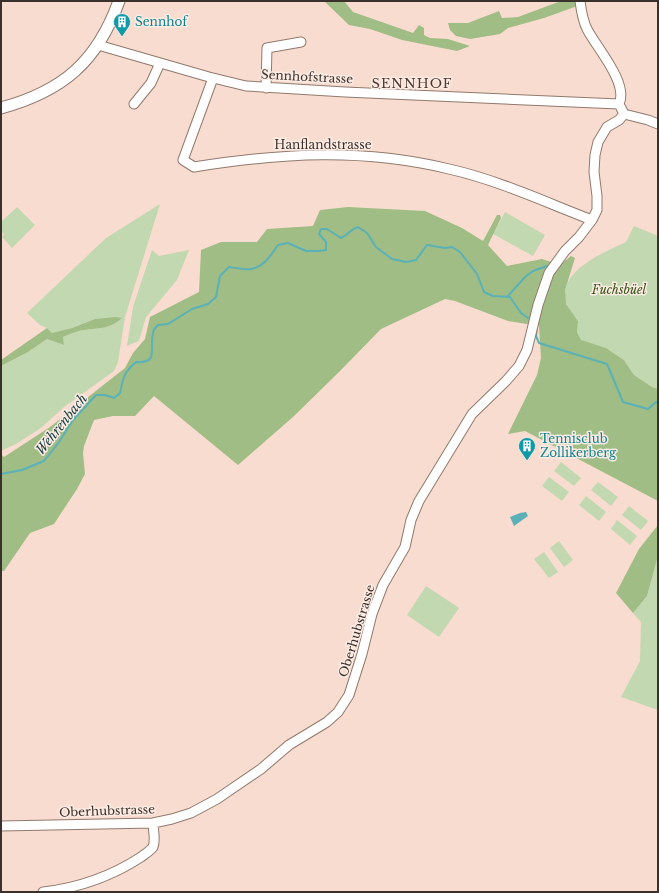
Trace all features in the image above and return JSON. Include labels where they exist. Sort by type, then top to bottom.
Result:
[{"type":"main road","points":[[1,108],[35,97],[57,86],[80,68],[98,45],[120,1]]},
{"type":"street","points":[[580,1],[586,28],[612,69],[621,95],[619,104],[624,114],[658,124]]},
{"type":"street","points":[[266,88],[267,48],[301,42]]},
{"type":"street","name":"Sennhofstrasse","points":[[98,45],[246,86],[619,104]]},
{"type":"street","points":[[134,104],[151,83],[160,63]]},
{"type":"street","name":"Hanflandstrasse","points":[[213,78],[183,160],[194,167],[244,159],[302,154],[352,154],[384,157],[450,169],[484,178],[592,220]]},
{"type":"street","name":"Oberhubstrasse","points":[[1,826],[153,822],[172,819],[191,813],[217,800],[261,769],[289,745],[328,722],[338,712],[349,695],[362,654],[374,607],[383,585],[405,547],[411,520],[419,501],[472,414],[506,381],[519,366],[527,350],[538,306],[549,273],[564,251],[579,237],[592,220],[597,210],[594,172],[596,148],[607,127],[619,120],[624,114]]},
{"type":"street","points":[[43,892],[83,884],[133,862],[150,851],[154,845],[153,822]]},
{"type":"green space","points":[[324,1],[344,1],[353,12],[413,33],[419,25],[424,28],[424,35],[430,38],[448,39],[470,46],[457,51],[402,40],[370,29],[349,25]]},
{"type":"green space","points":[[561,1],[580,1],[580,5],[544,18],[508,28],[500,34],[470,39],[456,36],[450,30],[448,23],[468,23],[499,11],[502,18],[518,17]]},
{"type":"green space","points":[[160,204],[125,317],[118,362],[114,371],[64,407],[41,428],[16,444],[1,451],[1,366],[28,352],[47,339],[64,345],[63,337],[78,331],[109,326],[118,322],[122,318],[95,319],[72,328],[52,333],[47,328],[40,325],[27,313],[106,238]]},
{"type":"green space","points":[[17,207],[35,225],[12,248],[2,237],[4,235],[1,231],[1,222]]},
{"type":"green space","points":[[348,207],[425,211],[462,228],[483,241],[497,215],[500,215],[501,218],[488,245],[507,266],[542,259],[560,265],[571,256],[575,258],[565,290],[566,304],[578,321],[577,332],[581,340],[606,348],[624,360],[634,375],[652,387],[658,389],[658,501],[525,431],[508,434],[537,375],[541,358],[539,326],[508,321],[455,301],[445,299],[381,329],[293,417],[238,465],[154,396],[135,416],[113,416],[94,420],[84,446],[83,453],[85,474],[77,489],[54,524],[30,533],[4,571],[1,571],[1,454],[4,457],[50,427],[125,368],[133,353],[145,339],[150,317],[199,292],[201,250],[221,242],[257,242],[267,229],[313,226],[320,210]]},
{"type":"green space","points":[[505,212],[545,235],[533,256],[493,234]]},
{"type":"green space","name":"Fuchsbüel","points":[[634,226],[658,236],[658,389],[652,387],[634,375],[624,360],[606,348],[581,341],[577,332],[578,321],[566,303],[565,292],[568,282],[575,273],[595,258],[626,242]]},
{"type":"green space","points":[[152,250],[159,256],[189,250],[177,280],[146,317],[139,341],[127,346],[133,307]]},
{"type":"green space","points":[[115,317],[122,318],[118,322],[109,326],[81,330],[63,337],[64,345],[47,339],[28,352],[1,366],[1,360],[47,328],[52,333],[72,328],[95,319]]},
{"type":"green space","points":[[561,462],[581,478],[574,486],[554,471]]},
{"type":"green space","points":[[549,477],[569,492],[562,501],[542,486]]},
{"type":"green space","points":[[598,482],[618,497],[611,506],[591,490]]},
{"type":"green space","points":[[586,496],[606,512],[599,521],[579,505]]},
{"type":"green space","points":[[629,506],[648,521],[641,530],[622,515]]},
{"type":"green space","points":[[617,520],[637,536],[630,545],[611,529]]},
{"type":"green space","points":[[658,525],[658,556],[647,596],[633,613],[616,593],[639,549]]},
{"type":"green space","points":[[559,541],[573,560],[564,567],[550,548]]},
{"type":"green space","points":[[544,552],[558,572],[549,578],[534,559]]},
{"type":"green space","points":[[658,556],[658,710],[621,697],[640,661],[641,622],[633,613],[647,596]]},
{"type":"green space","points":[[426,586],[459,608],[439,637],[407,615]]},
{"type":"water","points":[[526,512],[528,516],[514,526],[510,517]]},
{"type":"waterway","name":"Wehrenbach","points":[[1,474],[22,470],[44,461],[59,442],[73,420],[96,395],[105,395],[114,398],[120,393],[126,372],[136,362],[143,362],[151,357],[153,332],[158,325],[168,324],[192,309],[208,304],[216,297],[220,276],[229,267],[246,269],[256,268],[267,260],[278,245],[288,243],[306,251],[326,250],[326,242],[319,234],[321,229],[327,229],[341,238],[358,227],[367,233],[376,247],[392,259],[406,262],[416,260],[427,245],[445,248],[452,247],[460,252],[477,274],[484,292],[493,296],[510,297],[521,313],[528,318]]},
{"type":"waterway","points":[[508,296],[525,277],[533,271],[547,266]]},
{"type":"waterway","name":"Wehrenbach","points":[[537,328],[536,336],[539,343],[607,364],[623,402],[648,409],[656,402],[658,403]]},
{"type":"place","name":"Sennhof","points":[[122,37]]},
{"type":"place","name":"Tennisclub Zollikerberg","points":[[527,461]]},
{"type":"district","name":"SENNHOF","points":[[412,83]]}]
